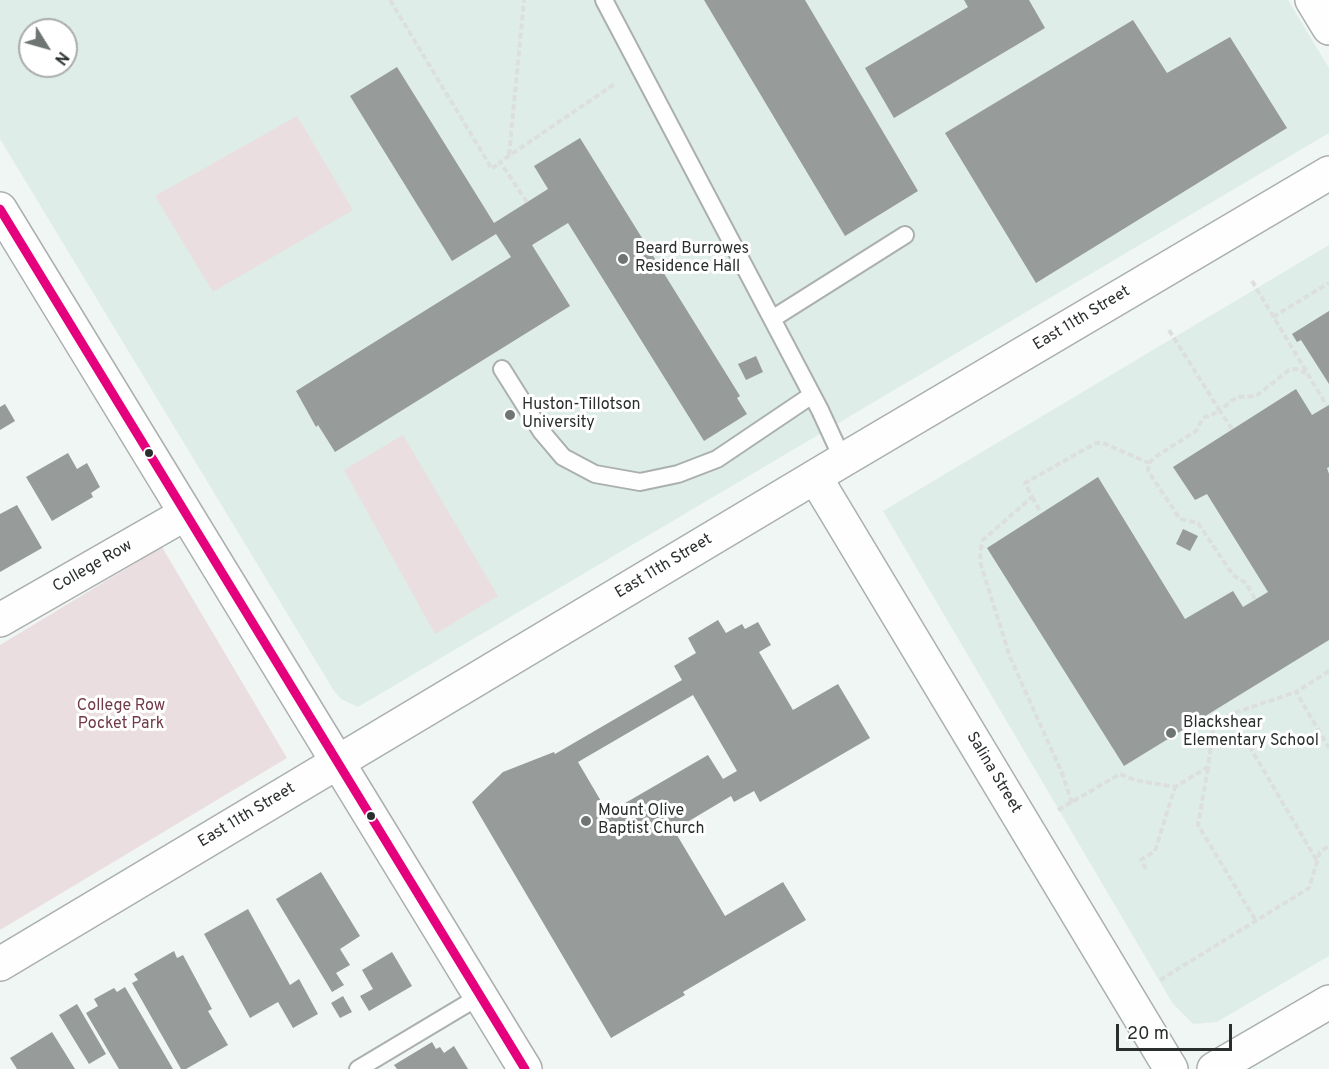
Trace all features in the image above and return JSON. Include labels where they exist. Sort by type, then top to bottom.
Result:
[{"type":"street","points":[[1312,0],[1329,28]]},
{"type":"street","name":"East 11th Street","points":[[0,964],[843,460],[1329,173]]},
{"type":"street","points":[[0,209],[525,1069]]},
{"type":"street","name":"Salina Street","points":[[815,477],[1171,1069]]},
{"type":"street","name":"College Row","points":[[0,620],[185,514]]},
{"type":"street","points":[[1214,1069],[1329,1002]]},
{"type":"lane","points":[[604,0],[812,395],[843,460]]},
{"type":"lane","points":[[772,319],[905,235]]},
{"type":"lane","points":[[502,369],[541,432],[563,457],[595,474],[640,482],[678,474],[717,459],[812,395]]},
{"type":"lane","points":[[358,1069],[480,996]]},
{"type":"path","points":[[390,0],[492,169],[619,81]]},
{"type":"path","points":[[509,156],[524,0]]},
{"type":"path","points":[[500,162],[527,202]]},
{"type":"path","points":[[1252,281],[1327,406]]},
{"type":"path","points":[[1273,317],[1329,283]]},
{"type":"path","points":[[1169,330],[1232,429]]},
{"type":"path","points":[[1255,599],[1246,583],[1233,575],[1198,523],[1180,519],[1148,471],[1149,462],[1196,430],[1203,418],[1220,411],[1231,401],[1239,397],[1256,396],[1289,370],[1296,369],[1308,374]]},
{"type":"path","points":[[1041,513],[1025,483],[1096,443],[1104,443],[1149,462]]},
{"type":"path","points":[[1032,497],[983,540],[980,552],[981,565],[1010,657],[1062,773],[1072,802]]},
{"type":"path","points":[[1256,921],[1198,825],[1214,724],[1231,714],[1296,692],[1329,671]]},
{"type":"path","points":[[1296,692],[1329,746]]},
{"type":"path","points":[[1231,714],[1317,861]]},
{"type":"path","points":[[1053,813],[1120,774],[1135,780],[1175,787],[1208,767]]},
{"type":"path","points":[[1146,869],[1141,860],[1155,851],[1175,787]]},
{"type":"path","points":[[1155,983],[1309,888],[1320,852],[1329,846]]},
{"type":"shaded area","name":"Huston-Tillotson University","points":[[0,0],[1288,0],[1329,68],[1329,133],[358,707],[341,699],[334,691],[0,139]]},
{"type":"shaded area","name":"Blackshear Elementary School","points":[[1329,245],[1329,956],[1217,1022],[1193,1024],[1173,1004],[883,511]]},
{"type":"green space","points":[[297,116],[353,210],[213,292],[155,196]]},
{"type":"green space","points":[[403,435],[498,596],[435,634],[344,470]]},
{"type":"green space","name":"College Row Pocket Park","points":[[162,547],[287,758],[0,930],[0,645]]},
{"type":"building","points":[[704,0],[805,0],[918,191],[845,236]]},
{"type":"building","points":[[964,0],[1029,0],[1045,28],[894,118],[865,68],[968,7]]},
{"type":"building","points":[[1133,20],[1167,73],[1230,37],[1287,128],[1036,283],[945,133]]},
{"type":"building","name":"Beard Burrowes Residence Hall","points":[[397,67],[494,223],[548,189],[534,166],[580,138],[740,396],[737,398],[747,414],[704,441],[568,223],[532,245],[570,306],[335,452],[318,425],[316,427],[296,391],[511,257],[496,234],[452,261],[350,96]]},
{"type":"building","points":[[1329,311],[1329,384],[1301,340],[1297,342],[1292,334]]},
{"type":"building","points":[[756,356],[763,372],[746,380],[738,364]]},
{"type":"building","points":[[1296,389],[1312,415],[1329,405],[1329,467],[1327,468],[1329,474],[1329,640],[1124,766],[987,548],[1098,477],[1185,619],[1233,591],[1243,607],[1268,592],[1207,494],[1195,500],[1173,467]]},
{"type":"building","points":[[5,404],[15,421],[0,430],[0,407]]},
{"type":"building","points":[[68,453],[77,469],[87,463],[100,487],[91,493],[93,497],[52,521],[26,477]]},
{"type":"building","points":[[17,505],[42,548],[0,572],[0,514]]},
{"type":"building","points":[[1183,529],[1198,536],[1190,551],[1176,544]]},
{"type":"building","name":"Mount Olive Baptist Church","points":[[718,620],[726,633],[742,624],[745,629],[758,622],[771,645],[759,652],[793,710],[838,684],[870,738],[760,802],[754,791],[734,802],[731,796],[674,830],[725,916],[783,882],[806,920],[683,992],[685,995],[611,1038],[472,802],[503,772],[554,752],[555,754],[682,680],[674,666],[696,653],[688,638]],"holes":[[[693,695],[737,771],[723,779],[708,755],[608,813],[578,762]]]},
{"type":"building","points":[[321,872],[360,936],[340,949],[350,965],[336,973],[344,985],[332,992],[276,899]]},
{"type":"building","points":[[248,909],[290,985],[299,979],[318,1014],[293,1028],[278,1002],[250,1018],[204,934]]},
{"type":"building","points":[[174,951],[177,958],[183,955],[212,1009],[208,1011],[228,1045],[186,1069],[181,1069],[132,983],[138,980],[134,974]]},
{"type":"building","points":[[392,952],[412,986],[369,1011],[360,996],[373,989],[362,970]]},
{"type":"building","points":[[125,987],[173,1069],[119,1069],[86,1013],[98,1006],[94,999],[114,988],[117,992]]},
{"type":"building","points":[[343,996],[352,1012],[340,1018],[331,1003]]},
{"type":"building","points":[[77,1004],[106,1054],[89,1064],[59,1015]]},
{"type":"building","points":[[52,1032],[75,1069],[17,1069],[10,1058]]},
{"type":"building","points":[[432,1042],[436,1049],[440,1047],[444,1053],[454,1046],[468,1069],[397,1069],[394,1065]]},
{"type":"transit line","points":[[0,209],[525,1069]]},
{"type":"place","name":"Beard Burrowes Residence Hall","points":[[623,259]]},
{"type":"place","name":"Huston-Tillotson University","points":[[510,415]]},
{"type":"place","name":"Blackshear Elementary School","points":[[1171,733]]},
{"type":"place","name":"Mount Olive Baptist Church","points":[[586,821]]}]
